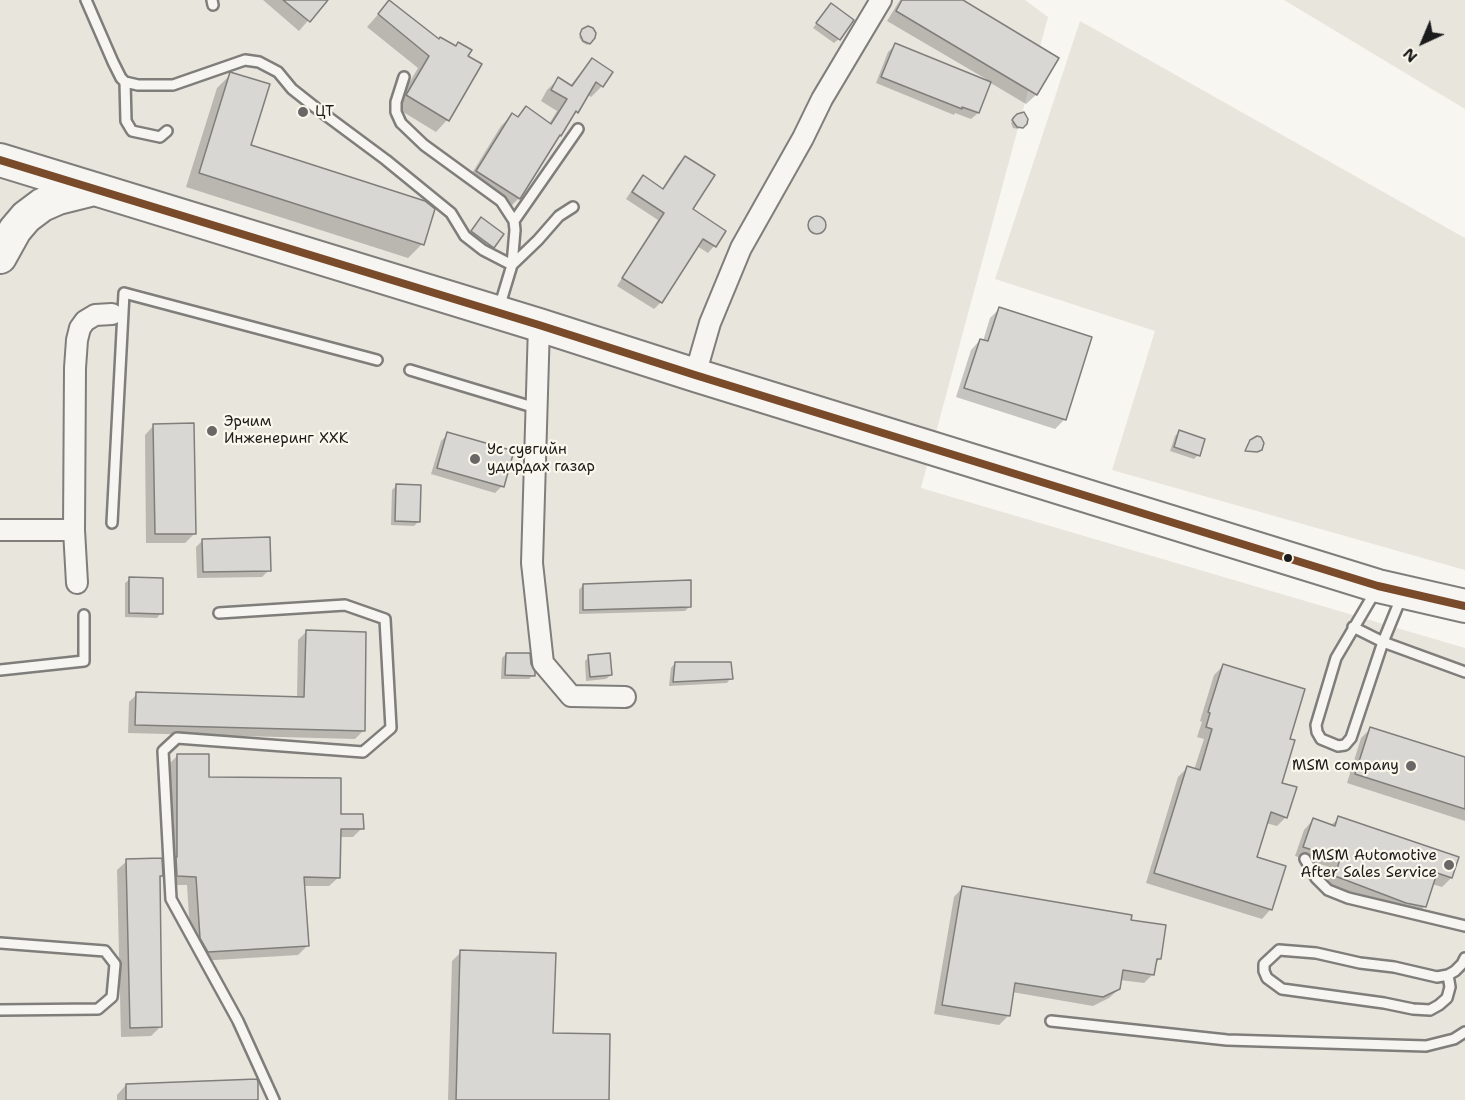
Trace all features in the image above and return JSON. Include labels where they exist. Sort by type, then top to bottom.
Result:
[{"type":"highway","points":[[0,160],[539,325],[1390,591],[1465,620]]},
{"type":"highway","points":[[0,257],[15,230],[26,217],[42,205],[58,198],[95,189]]},
{"type":"highway","points":[[1390,591],[1465,606]]},
{"type":"street","points":[[695,375],[710,323],[741,248],[803,138],[822,99],[881,0]]},
{"type":"street","points":[[77,583],[74,530],[77,340],[80,328],[85,321],[95,315],[112,314]]},
{"type":"street","points":[[539,325],[532,563],[543,663],[571,696],[626,697]]},
{"type":"street","points":[[0,530],[74,530]]},
{"type":"lane","points":[[86,0],[113,62],[125,82],[138,85],[173,85],[245,60],[259,62],[278,72],[292,89],[386,159],[451,213],[465,236],[483,250],[512,265]]},
{"type":"lane","points":[[404,77],[396,102],[396,112],[401,123],[424,145],[501,201],[514,221],[512,265],[498,313]]},
{"type":"lane","points":[[125,82],[126,121],[132,131],[160,137],[167,131]]},
{"type":"lane","points":[[514,221],[578,129]]},
{"type":"lane","points":[[512,265],[559,216],[573,207]]},
{"type":"lane","points":[[112,523],[124,293],[377,360]]},
{"type":"lane","points":[[410,370],[536,408]]},
{"type":"lane","points":[[1390,591],[1383,642],[1351,738],[1345,745],[1338,746],[1321,739],[1316,725],[1336,658],[1353,627],[1390,591]]},
{"type":"lane","points":[[219,613],[345,605],[385,619],[392,728],[363,752],[177,738],[163,751],[171,899],[238,1022],[273,1100]]},
{"type":"lane","points":[[0,670],[84,661],[84,615]]},
{"type":"lane","points":[[1353,627],[1383,642],[1465,672]]},
{"type":"lane","points":[[1305,860],[1316,878],[1328,890],[1348,898],[1465,926]]},
{"type":"lane","points":[[0,943],[105,951],[115,964],[112,997],[98,1009],[0,1010]]},
{"type":"lane","points":[[1448,975],[1450,987],[1447,998],[1430,1010],[1282,989],[1263,971],[1264,964],[1279,950],[1316,953],[1437,977],[1455,971],[1465,958]]},
{"type":"lane","points":[[1051,1021],[1227,1040],[1426,1046],[1454,1039],[1465,1032]]},
{"type":"shaded area","points":[[0,0],[1025,0],[1048,17],[921,488],[1465,648],[1465,1100],[0,1100]]},
{"type":"shaded area","points":[[1284,0],[1465,0],[1465,109]]},
{"type":"shaded area","points":[[1080,21],[1465,238],[1465,570],[1112,470],[1155,331],[995,279]]},
{"type":"building","points":[[283,0],[328,0],[310,22]]},
{"type":"building","points":[[389,0],[439,39],[440,37],[456,46],[458,42],[472,50],[468,56],[482,64],[449,121],[406,95],[429,56],[378,14]]},
{"type":"building","points":[[902,0],[963,0],[1059,58],[1037,95],[896,11]]},
{"type":"building","points":[[831,3],[854,20],[840,40],[816,23]]},
{"type":"building","points":[[588,26],[596,33],[590,44],[583,41],[580,34],[582,29]]},
{"type":"building","points":[[895,43],[991,82],[979,113],[962,107],[962,109],[881,77]]},
{"type":"building","points":[[592,58],[613,72],[603,87],[596,82],[520,199],[476,171],[512,113],[518,117],[526,106],[551,124],[567,99],[551,90],[558,77],[572,86]]},
{"type":"building","points":[[230,72],[270,84],[251,145],[425,201],[435,209],[424,245],[199,173]]},
{"type":"building","points":[[1024,112],[1028,119],[1027,124],[1023,128],[1017,127],[1012,120],[1017,114]]},
{"type":"building","points":[[685,156],[715,175],[693,209],[726,231],[716,247],[703,239],[662,303],[622,278],[664,213],[632,192],[643,175],[663,189]]},
{"type":"building","points":[[817,216],[823,219],[826,225],[823,231],[817,234],[811,231],[808,225],[811,219]]},
{"type":"building","points":[[481,217],[504,234],[494,248],[471,231]]},
{"type":"building","points":[[999,307],[1092,337],[1066,420],[964,388],[980,339],[988,341]]},
{"type":"building","points":[[194,423],[196,534],[155,534],[153,424]]},
{"type":"building","points":[[1179,430],[1205,439],[1200,456],[1174,447]]},
{"type":"building","name":"Ус сувгийн удирдах газар","points":[[447,432],[514,451],[504,487],[437,468]]},
{"type":"building","points":[[1257,436],[1261,437],[1264,443],[1262,450],[1245,451],[1250,440]]},
{"type":"building","points":[[396,484],[421,485],[420,522],[395,521]]},
{"type":"building","points":[[270,537],[271,571],[203,572],[202,539]]},
{"type":"building","points":[[129,577],[163,578],[163,614],[129,613]]},
{"type":"building","points":[[691,580],[691,607],[583,610],[583,584]]},
{"type":"building","points":[[306,630],[366,632],[365,731],[135,725],[136,692],[304,697]]},
{"type":"building","points":[[506,653],[530,653],[535,676],[505,675]]},
{"type":"building","points":[[610,653],[612,675],[590,677],[588,655]]},
{"type":"building","points":[[675,662],[731,662],[733,679],[673,682]]},
{"type":"building","points":[[1223,664],[1305,689],[1290,739],[1295,740],[1282,783],[1297,787],[1287,818],[1271,812],[1257,857],[1286,866],[1272,910],[1154,873],[1187,766],[1200,770],[1212,729],[1206,727],[1210,713],[1208,712]]},
{"type":"building","name":"MSM company","points":[[1370,727],[1465,757],[1465,809],[1355,774]]},
{"type":"building","points":[[177,754],[209,754],[209,777],[341,778],[341,814],[363,814],[364,829],[341,829],[340,878],[304,877],[309,946],[208,952],[200,938],[196,877],[177,876]]},
{"type":"building","name":"MSM company","points":[[1338,816],[1459,857],[1452,878],[1437,873],[1426,907],[1406,903],[1335,876],[1340,859],[1303,847],[1313,818],[1335,826]]},
{"type":"building","points":[[162,858],[163,876],[160,876],[162,1027],[130,1028],[126,859]]},
{"type":"building","points":[[962,886],[1132,915],[1131,920],[1166,925],[1161,959],[1157,959],[1154,975],[1123,970],[1120,989],[1103,997],[1015,983],[1010,1016],[942,1005]]},
{"type":"building","points":[[460,950],[556,953],[553,1033],[610,1034],[609,1100],[456,1100]]},
{"type":"building","points":[[257,1079],[258,1100],[126,1100],[126,1084]]},
{"type":"transit line","points":[[0,160],[1378,586],[1465,606]]},
{"type":"place","name":"ЦТ","points":[[303,112]]},
{"type":"place","name":"Эрчим Инженеринг ХХК","points":[[212,431]]},
{"type":"place","name":"Ус сувгийн удирдах газар","points":[[475,459]]},
{"type":"place","name":"MSM company","points":[[1411,766]]},
{"type":"place","name":"MSM Automotive After Sales Service","points":[[1449,865]]}]
